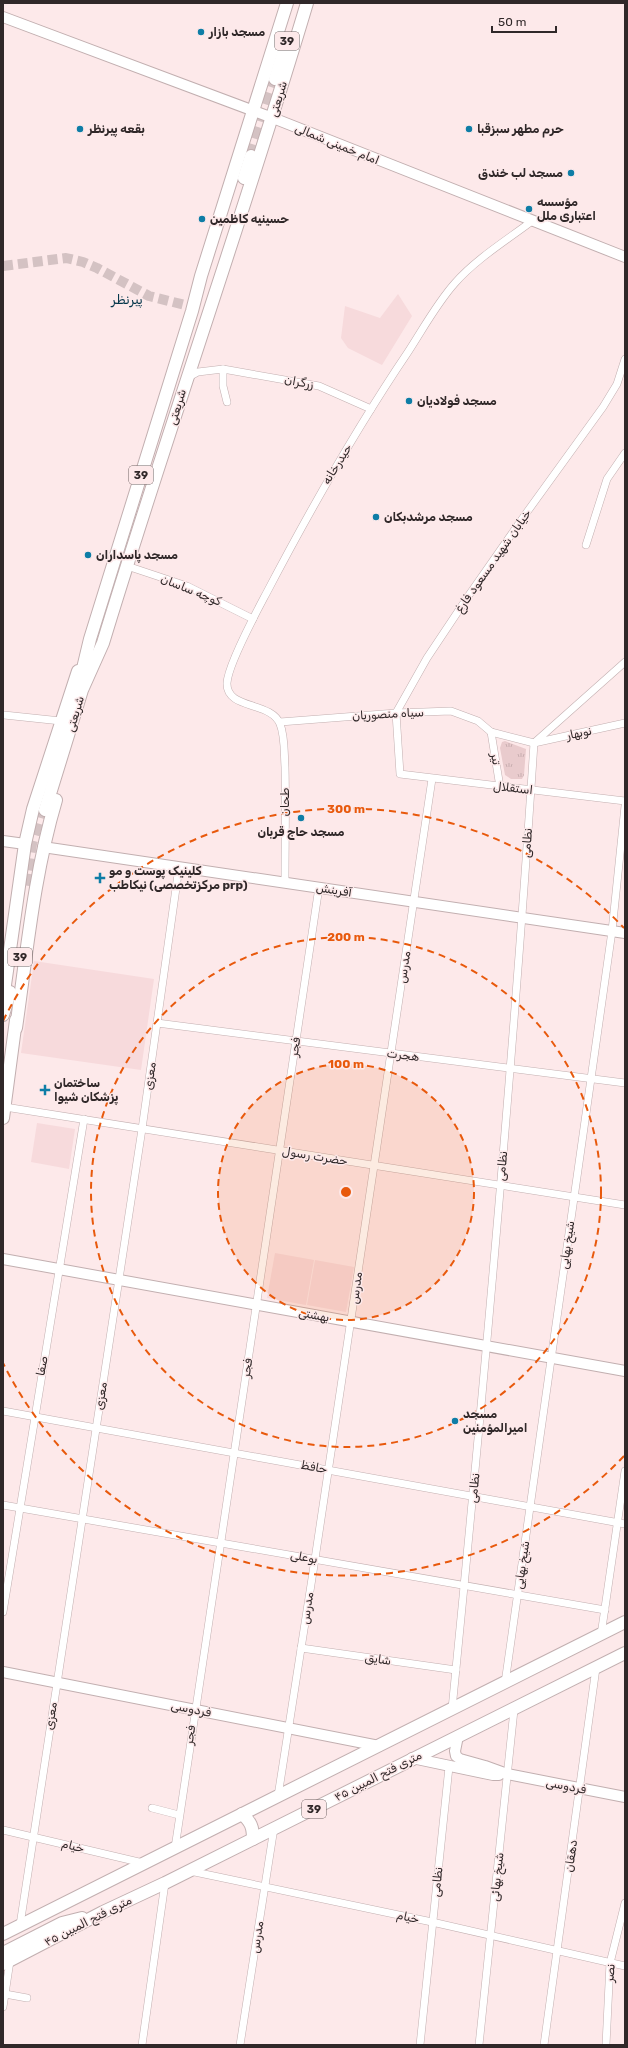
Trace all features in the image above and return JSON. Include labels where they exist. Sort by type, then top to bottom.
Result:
[{"type":"main road","name":"شریعتی","points":[[43,811],[78,689],[90,639],[192,311],[200,276],[287,3]]},
{"type":"main road","name":"شریعتی","points":[[294,3],[274,78],[299,3]]},
{"type":"main road","name":"شریعتی","points":[[43,811],[103,643],[206,316],[273,118],[307,3]]},
{"type":"main road","name":"امام خمینی شمالی","points":[[3,16],[253,110],[625,257]]},
{"type":"main road","name":"39","points":[[192,311],[208,278],[249,156],[211,280],[206,316]]},
{"type":"main road","points":[[3,995],[27,884],[43,847],[43,811],[61,721],[90,639]]},
{"type":"main road","points":[[27,884],[25,844],[43,811]]},
{"type":"main road","points":[[3,841],[43,847]]},
{"type":"main road","name":"آفرینش","points":[[43,847],[625,933]]},
{"type":"main road","name":"39","points":[[3,1015],[9,994],[27,884]]},
{"type":"main road","name":"39","points":[[4,1113],[16,1028],[15,996],[27,884]]},
{"type":"main road","name":"بهشتی","points":[[3,1259],[625,1371]]},
{"type":"main road","name":"39","points":[[3,1934],[625,1622]]},
{"type":"main road","name":"۴۵ متری فتح المبین","points":[[5,1959],[190,1871],[412,1758],[514,1710],[625,1653]]},
{"type":"main road","name":"فردوسی","points":[[3,1672],[379,1746]]},
{"type":"main road","points":[[458,1736],[454,1746],[456,1756],[460,1759],[507,1774]]},
{"type":"main road","points":[[412,1758],[449,1767],[493,1775],[507,1774]]},
{"type":"main road","name":"فردوسی","points":[[507,1774],[625,1797]]},
{"type":"main road","points":[[242,1814],[250,1821],[253,1828],[253,1839]]},
{"type":"main road","name":"39","points":[[3,1943],[59,1915],[91,1890]]},
{"type":"street","name":"حیدرخانه","points":[[280,722],[268,710],[238,701],[233,697],[228,689],[229,674],[253,619],[320,493],[371,409],[454,283],[477,263],[532,221]]},
{"type":"street","name":"خیابان شهید مسعود فارغ","points":[[396,713],[427,658],[469,595],[617,384],[625,359]]},
{"type":"street","name":"زرگران","points":[[186,379],[198,372],[223,370],[319,386],[371,409]]},
{"type":"street","points":[[223,370],[223,386],[227,402]]},
{"type":"street","points":[[586,545],[607,479],[625,453]]},
{"type":"street","name":"کوچه ساسان","points":[[127,566],[187,586],[213,597],[253,619]]},
{"type":"street","points":[[491,732],[534,743],[625,662]]},
{"type":"street","name":"سیاه منصوریان","points":[[280,722],[396,713],[451,711],[478,721],[491,732]]},
{"type":"street","name":"استقلال","points":[[396,713],[400,774],[625,801]]},
{"type":"street","points":[[4,715],[61,721]]},
{"type":"street","name":"طحان","points":[[280,722],[285,786],[285,882]]},
{"type":"street","name":"نوبهار","points":[[534,743],[625,723]]},
{"type":"street","name":"تیر","points":[[491,732],[500,787]]},
{"type":"street","name":"نظامی","points":[[452,1709],[488,1346],[522,918],[534,743]]},
{"type":"street","name":"مدرس","points":[[278,1796],[329,1470],[432,779]]},
{"type":"street","name":"شیخ بهایی","points":[[505,1683],[612,931],[625,806]]},
{"type":"street","name":"معزی","points":[[20,1925],[142,1129],[179,867]]},
{"type":"street","name":"فجر","points":[[175,1848],[178,1815],[319,887]]},
{"type":"street","name":"هجرت","points":[[157,1023],[625,1084]]},
{"type":"street","name":"حضرت رسول","points":[[4,1113],[84,1119],[625,1205]]},
{"type":"street","name":"صفا","points":[[3,1612],[84,1119]]},
{"type":"street","name":"حافظ","points":[[3,1411],[621,1523]]},
{"type":"street","points":[[600,1635],[621,1523],[625,1471]]},
{"type":"street","name":"بوعلی","points":[[3,1505],[605,1610]]},
{"type":"street","name":"شایق","points":[[301,1648],[456,1670]]},
{"type":"street","name":"دهقان","points":[[544,2045],[596,1668]]},
{"type":"street","name":"شیخ بهائی","points":[[479,2045],[514,1710]]},
{"type":"street","name":"نظامی","points":[[420,2045],[449,1767]]},
{"type":"street","points":[[152,1808],[178,1815]]},
{"type":"street","name":"مدرس","points":[[240,2045],[274,1828]]},
{"type":"street","name":"خیام","points":[[3,1830],[144,1864]]},
{"type":"street","name":"خیام","points":[[190,1871],[432,1922],[625,1966]]},
{"type":"street","points":[[142,2045],[165,1883]]},
{"type":"street","name":"نصر","points":[[606,2045],[610,1963],[625,1903]]},
{"type":"street","points":[[3,2007],[5,1994],[5,1959]]},
{"type":"street","points":[[5,1994],[27,1998]]},
{"type":"shaded area","points":[[398,294],[412,316],[382,365],[348,348],[341,338],[345,306],[380,318]]},
{"type":"shaded area","points":[[34,961],[154,979],[141,1070],[21,1053]]},
{"type":"shaded area","points":[[37,1123],[75,1129],[69,1169],[31,1162]]},
{"type":"shaded area","points":[[275,1253],[314,1260],[306,1305],[267,1298]]},
{"type":"shaded area","points":[[315,1260],[354,1267],[346,1312],[307,1305]]},
{"type":"green space","points":[[505,741],[526,749],[524,775],[522,779],[511,779],[505,775],[500,748],[502,742]]},
{"type":"tunnel","points":[[247,155],[272,77]]},
{"type":"tunnel","points":[[3,266],[66,258],[83,262],[97,268],[149,296],[193,307]]},
{"type":"tunnel","points":[[27,870],[31,844],[41,809]]},
{"type":"tunnel","points":[[29,886],[33,861]]},
{"type":"place","name":"مسجد بازار","points":[[201,32]]},
{"type":"place","name":"بقعه پیرنظر","points":[[80,129]]},
{"type":"place","name":"حرم مطهر سبزقبا","points":[[469,129]]},
{"type":"place","name":"مسجد لب خندق","points":[[571,173]]},
{"type":"place","name":"مؤسسه اعتباری ملل","points":[[529,209]]},
{"type":"place","name":"حسینیه کاظمین","points":[[202,219]]},
{"type":"place","name":"مسجد فولادیان","points":[[409,401]]},
{"type":"place","name":"مسجد مرشدبکان","points":[[376,517]]},
{"type":"place","name":"مسجد پاسداران","points":[[88,555]]},
{"type":"place","name":"مسجد حاج قربان","points":[[301,818]]},
{"type":"place","name":"کلینیک پوست و مو نیکاطب (مرکزتخصصی prp)","points":[[100,878]]},
{"type":"place","name":"ساختمان پزشکان شیوا","points":[[45,1090]]},
{"type":"place","name":"مسجد امیرالمؤمنین","points":[[455,1421]]},
{"type":"district","name":"پیرنظر","points":[[127,299]]}]
